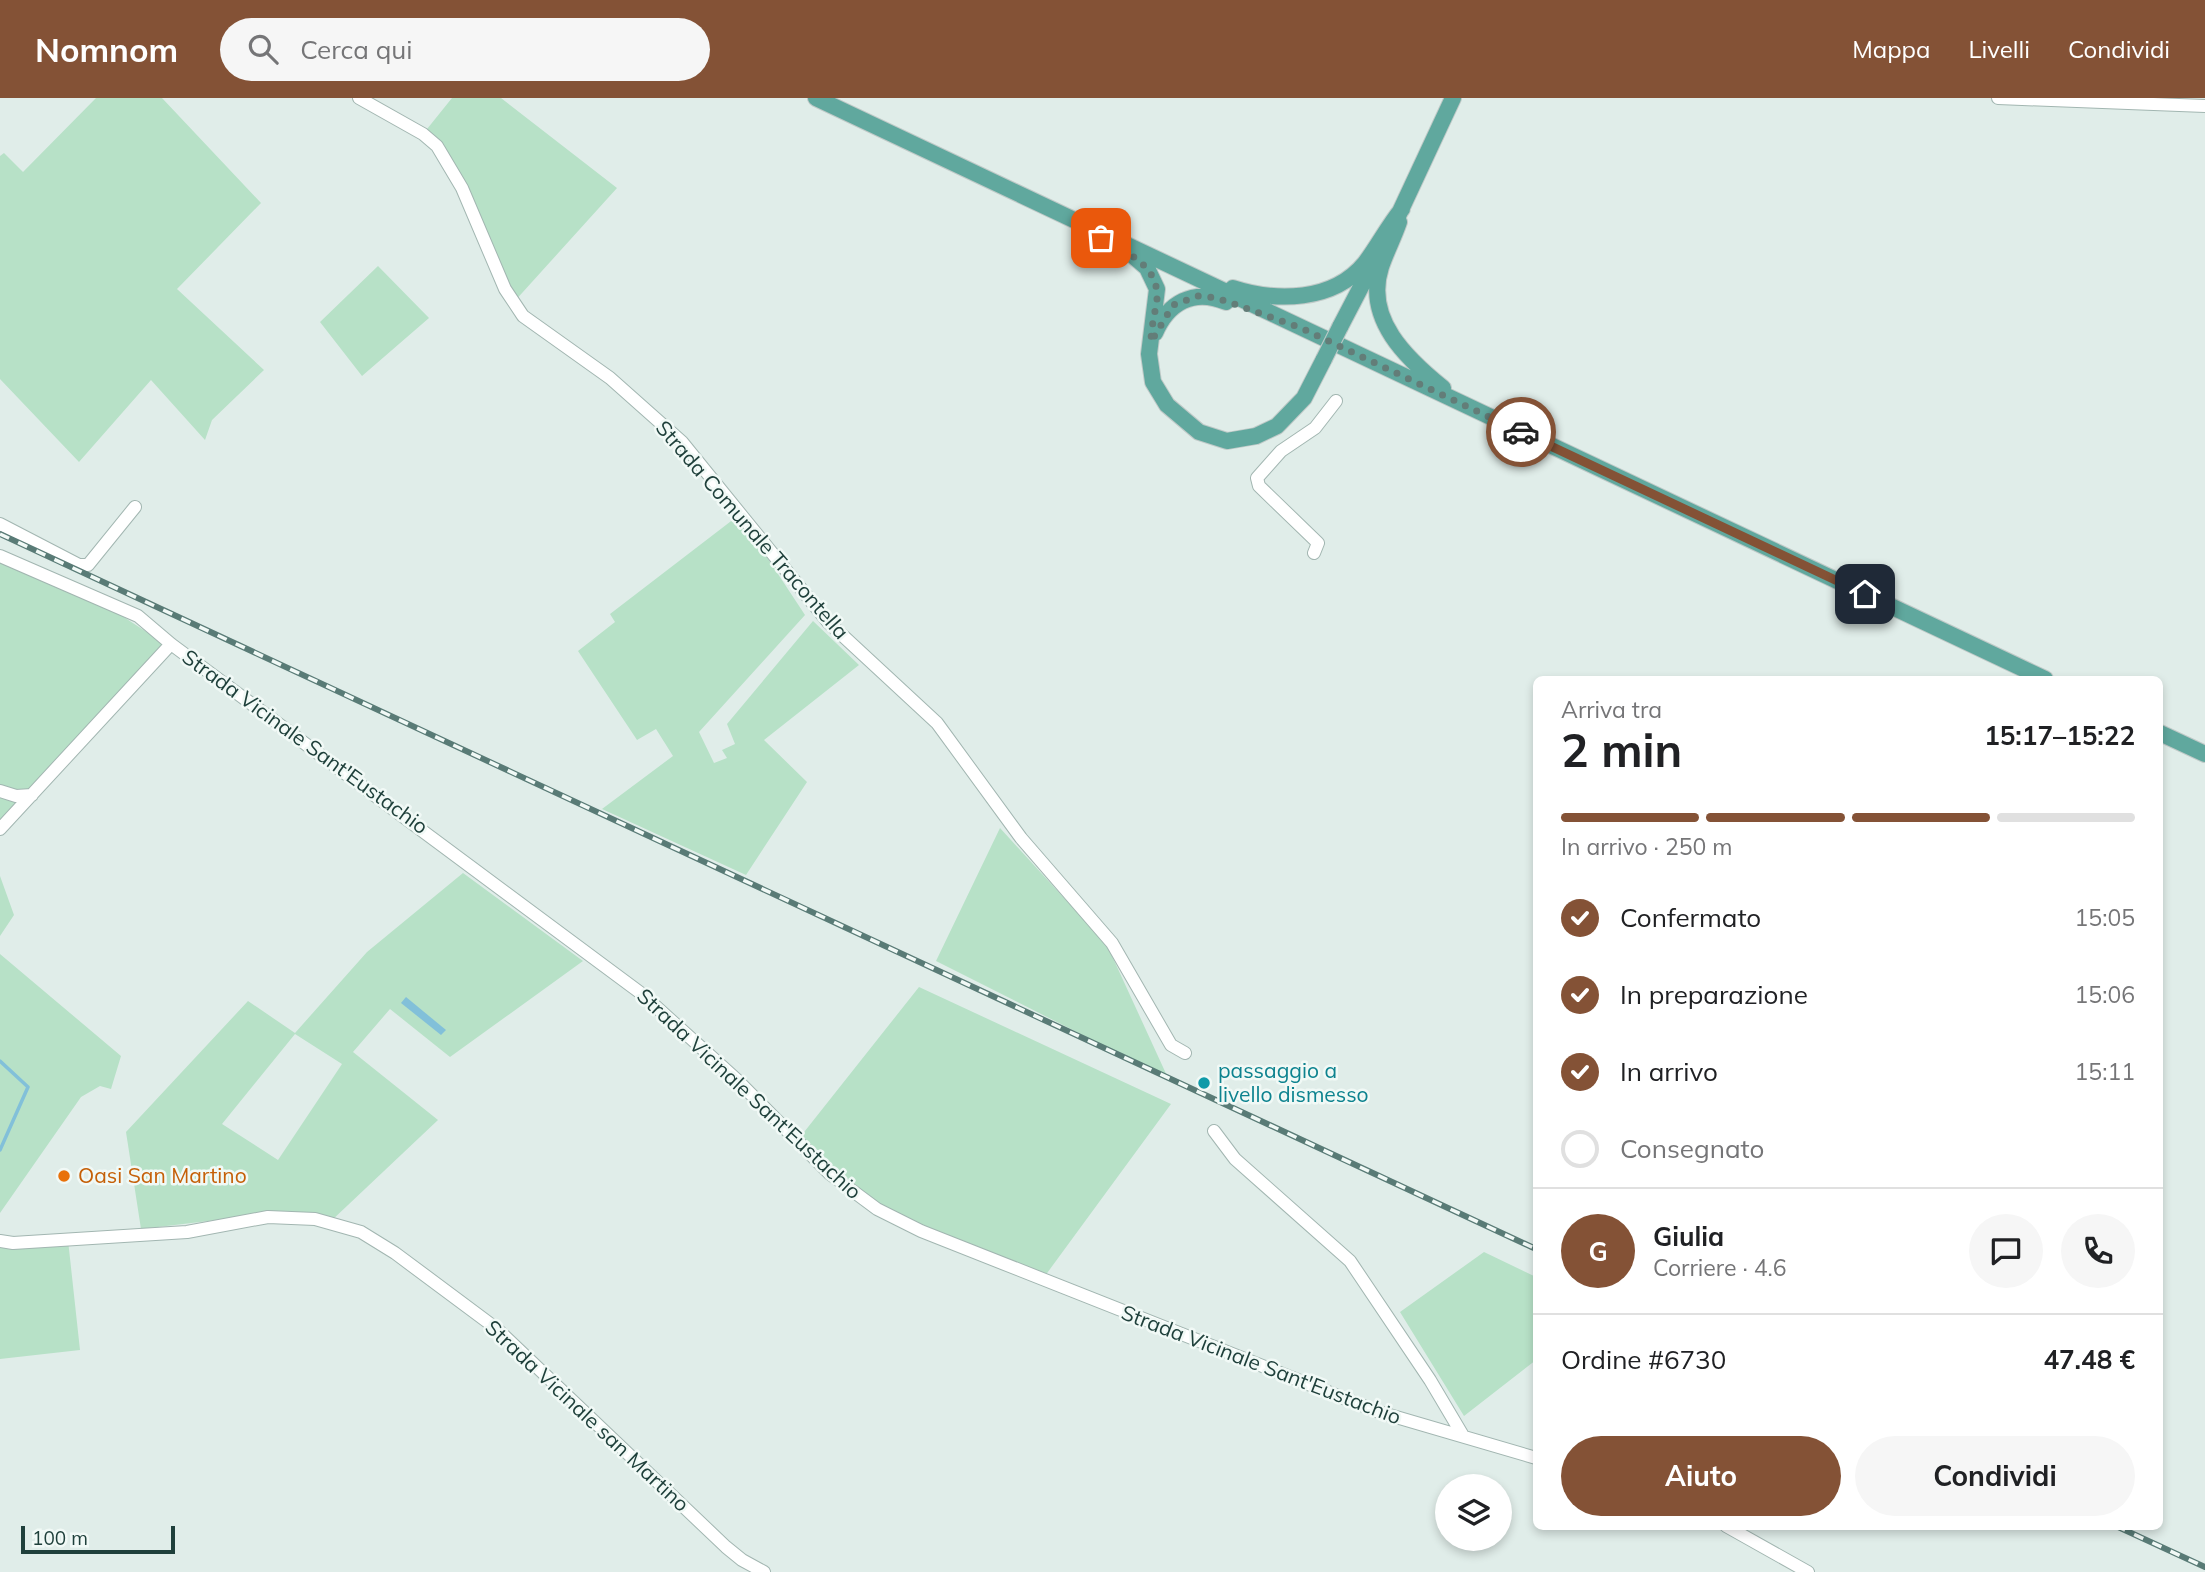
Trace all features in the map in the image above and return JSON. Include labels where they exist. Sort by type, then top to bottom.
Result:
[{"type":"main road","points":[[816,98],[2039,676]]},
{"type":"main road","points":[[1087,226],[1139,259],[1153,279],[1157,302],[1151,321],[1150,373],[1167,405],[1199,432],[1227,441],[1256,436],[1288,418],[1304,398],[1402,209],[1453,98]]},
{"type":"main road","points":[[1184,274],[1276,298],[1291,298],[1325,289],[1339,283],[1364,263],[1402,209]]},
{"type":"main road","points":[[1402,209],[1380,269],[1377,289],[1379,307],[1395,342],[1408,358],[1466,406]]},
{"type":"main road","points":[[1151,342],[1173,305],[1198,296],[1217,298],[1301,328]]},
{"type":"main road","points":[[2163,734],[2205,754]]},
{"type":"street","name":"Strada Comunale Tracontella","points":[[359,98],[423,134],[437,146],[462,188],[505,289],[523,316],[610,378],[682,442],[828,622],[937,723],[1021,838],[1112,943],[1171,1045],[1185,1053]]},
{"type":"street","points":[[1998,98],[2205,106]]},
{"type":"street","points":[[1314,552],[1318,543],[1259,486],[1258,478],[1281,451],[1315,428],[1336,401]]},
{"type":"street","points":[[0,524],[79,565],[88,565],[135,507]]},
{"type":"street","name":"Strada Vicinale Sant'Eustachio","points":[[0,556],[138,616],[171,644],[642,994],[737,1080],[819,1165],[877,1209],[921,1231],[1379,1412],[1462,1434],[1533,1457]]},
{"type":"street","points":[[0,828],[171,644]]},
{"type":"street","points":[[0,792],[16,796],[32,795]]},
{"type":"street","points":[[1214,1131],[1235,1159],[1350,1261],[1430,1380],[1462,1434]]},
{"type":"street","name":"Strada Vicinale san Martino","points":[[0,1241],[13,1243],[187,1232],[250,1218],[268,1217],[315,1219],[361,1232],[395,1253],[497,1329],[726,1546],[742,1560],[764,1572]]},
{"type":"street","points":[[1733,1530],[1808,1572]]},
{"type":"green space","points":[[96,98],[162,98],[261,203],[177,289],[264,370],[212,420],[205,440],[151,380],[79,462],[0,379],[0,156],[4,153],[23,172]]},
{"type":"green space","points":[[452,98],[501,98],[617,188],[513,303],[465,195],[423,134]]},
{"type":"green space","points":[[378,266],[429,318],[362,376],[320,322]]},
{"type":"green space","points":[[739,515],[805,615],[699,732],[714,763],[727,758],[722,750],[735,744],[727,724],[813,621],[859,665],[764,740],[807,782],[746,875],[602,809],[673,756],[656,729],[637,740],[578,651],[615,622],[610,614]]},
{"type":"green space","points":[[0,559],[113,610],[168,646],[0,832]]},
{"type":"green space","points":[[1000,828],[1107,945],[1168,1078],[936,961]]},
{"type":"green space","points":[[463,873],[583,961],[450,1057],[390,1009],[353,1052],[438,1120],[330,1222],[242,1217],[141,1229],[126,1132],[248,1001],[295,1033],[367,952]],"holes":[[[295,1034],[342,1064],[278,1160],[222,1124]]]},
{"type":"green space","points":[[0,876],[14,915],[0,936]]},
{"type":"green space","points":[[0,954],[121,1056],[111,1089],[100,1086],[81,1097],[0,1213]]},
{"type":"green space","points":[[919,987],[1171,1104],[1042,1280],[866,1201],[797,1141]]},
{"type":"green space","points":[[68,1240],[80,1350],[0,1359],[0,1241]]},
{"type":"green space","points":[[1484,1252],[1533,1276],[1533,1362],[1464,1416],[1400,1312]]},
{"type":"water","points":[[406,997],[446,1030],[441,1035],[401,1003]]},
{"type":"waterway","points":[[0,1061],[28,1087],[0,1150]]},
{"type":"railway","points":[[0,534],[1533,1248]]},
{"type":"railway","points":[[2125,1530],[2205,1567]]},
{"type":"way so far","points":[[1101,238],[1139,259],[1153,279],[1157,289],[1157,302],[1151,321],[1151,342],[1165,314],[1173,305],[1198,296],[1217,298],[1249,312],[1301,328],[1521,432]]},
{"type":"place","name":"passaggio a livello dismesso","points":[[1204,1083]]},
{"type":"place","name":"Oasi San Martino","points":[[64,1176]]},
{"type":"route","points":[[1521,432],[1865,594]]}]
